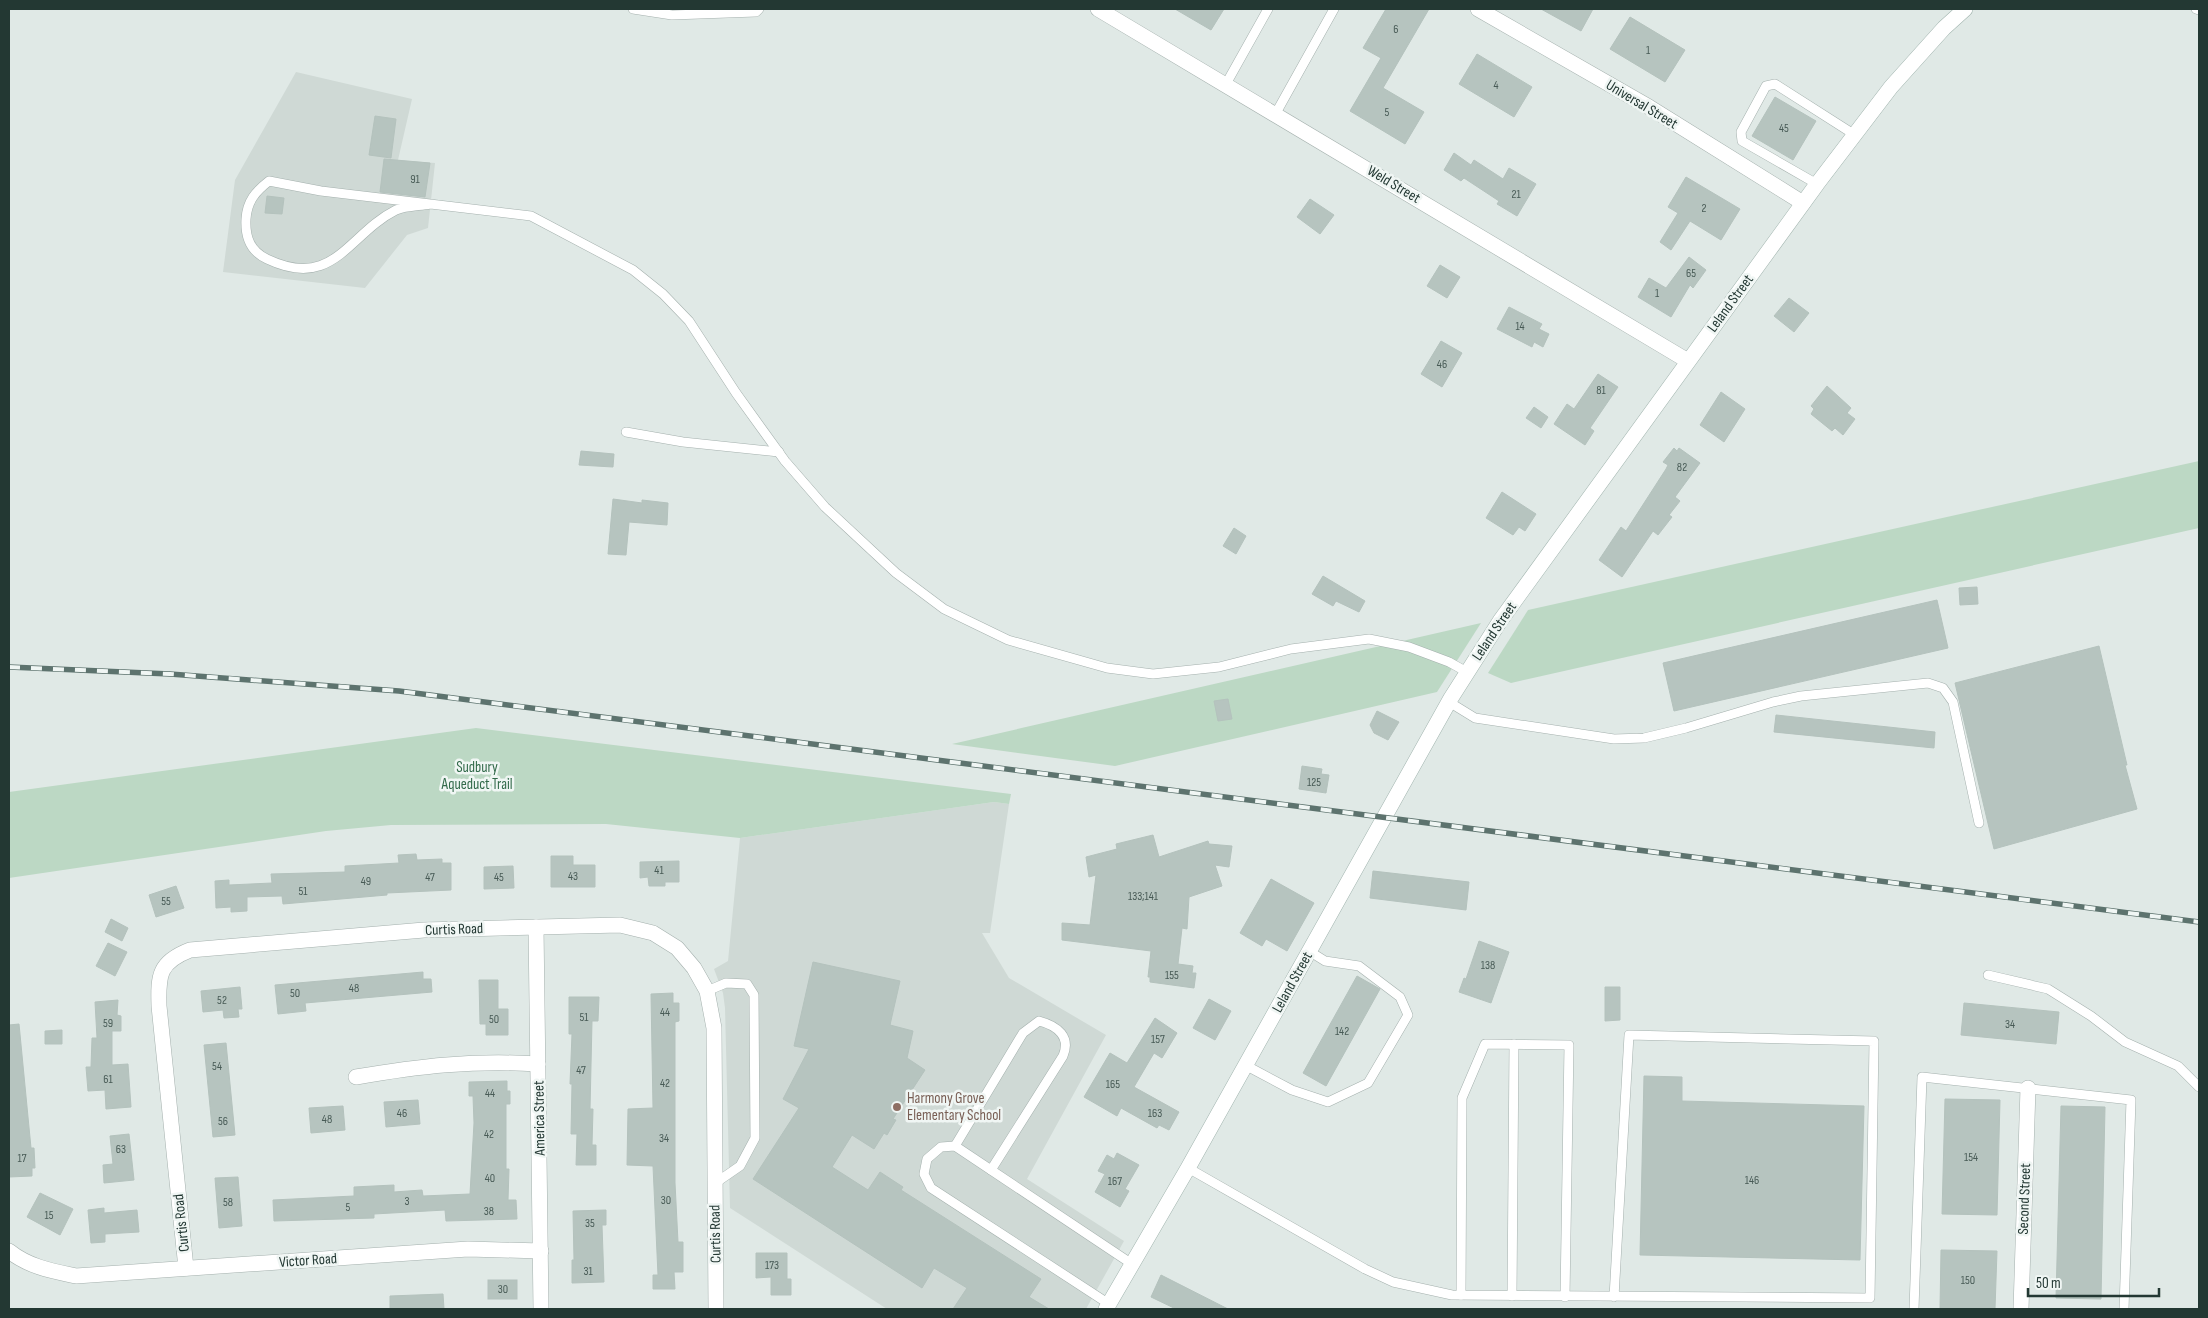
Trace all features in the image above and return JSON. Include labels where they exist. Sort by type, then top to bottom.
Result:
[{"type":"street","name":"Weld Street","points":[[1098,9],[1276,113],[1688,361]]},
{"type":"street","name":"Universal Street","points":[[1478,9],[1649,107],[1803,203]]},
{"type":"street","name":"Leland Street","points":[[1107,1307],[1188,1168],[1467,672],[1506,613],[1817,184],[1891,87],[1944,28],[1964,9]]},
{"type":"street","name":"Curtis Road","points":[[186,1268],[158,985],[162,969],[174,956],[190,950],[424,930],[620,925],[653,933],[677,948],[694,968],[707,991],[714,1028],[716,1309]]},
{"type":"street","name":"America Street","points":[[536,927],[542,1309]]},
{"type":"street","points":[[356,1077],[424,1066],[481,1062],[538,1064]]},
{"type":"street","name":"Second Street","points":[[2021,1309],[2028,1088]]},
{"type":"street","name":"Victor Road","points":[[9,1251],[19,1259],[48,1271],[76,1276],[468,1249],[541,1251]]},
{"type":"lane","points":[[633,9],[673,12],[756,12],[759,9]]},
{"type":"lane","points":[[1226,84],[1268,9]]},
{"type":"lane","points":[[1276,113],[1334,9]]},
{"type":"lane","points":[[1817,184],[1742,141],[1741,132],[1766,86],[1775,84],[1855,135]]},
{"type":"lane","points":[[430,204],[397,210],[341,255],[325,264],[308,268],[277,264],[262,257],[250,247],[245,234],[250,202],[257,191],[269,181],[321,191],[531,216],[634,270],[664,294],[689,321],[736,393],[779,452],[825,507],[896,573],[944,609],[1008,640],[1108,668],[1152,674],[1220,666],[1291,649],[1369,639],[1409,647],[1449,662],[1467,672]]},
{"type":"lane","points":[[626,432],[683,442],[779,452]]},
{"type":"lane","points":[[1449,702],[1475,718],[1614,739],[1644,738],[1792,698],[1928,683],[1943,688],[1953,702],[1979,823]]},
{"type":"lane","points":[[1245,1066],[1292,1090],[1328,1102],[1368,1083],[1408,1015],[1400,997],[1359,966],[1325,961],[1309,951]]},
{"type":"lane","points":[[1988,974],[2048,989],[2091,1016],[2125,1042],[2178,1066],[2199,1087]]},
{"type":"lane","points":[[707,991],[726,983],[747,984],[754,995],[755,1138],[740,1166],[714,1184]]},
{"type":"lane","points":[[955,1146],[1023,1033],[1039,1021],[1054,1025],[1064,1036],[1067,1047],[991,1170]]},
{"type":"lane","points":[[1188,1168],[1365,1269],[1393,1282],[1419,1289],[1461,1295],[1565,1297],[1870,1298],[1874,1041],[1629,1035],[1614,1297]]},
{"type":"lane","points":[[1461,1295],[1462,1098],[1484,1044],[1569,1044],[1565,1297]]},
{"type":"lane","points":[[1512,1296],[1514,1044]]},
{"type":"lane","points":[[1914,1309],[1922,1077],[2131,1100],[2124,1309]]},
{"type":"lane","points":[[1107,1307],[931,1188],[924,1174],[927,1159],[941,1147],[955,1146],[1132,1264]]},
{"type":"shaded area","points":[[296,72],[412,99],[398,160],[435,163],[428,228],[407,235],[365,288],[223,272],[235,180]]},
{"type":"shaded area","name":"Harmony Grove Elementary School","points":[[994,802],[1009,804],[990,933],[982,933],[1009,978],[1106,1035],[1027,1179],[1124,1241],[1086,1309],[887,1309],[730,1208],[725,1008],[723,993],[714,969],[728,961],[740,838]]},
{"type":"green space","points":[[2199,461],[2199,528],[1511,683],[1488,673],[1528,610]]},
{"type":"green space","points":[[1481,623],[1437,692],[1115,766],[952,744]]},
{"type":"green space","name":"Sudbury Aqueduct Trail","points":[[476,728],[1011,794],[1009,804],[994,802],[740,838],[606,824],[391,825],[326,831],[9,878],[9,792]]},
{"type":"building","points":[[1175,9],[1224,9],[1211,30]]},
{"type":"building","points":[[1386,9],[1429,9],[1383,88],[1424,112],[1405,144],[1350,111],[1381,58],[1363,48]]},
{"type":"building","points":[[1541,9],[1593,9],[1581,31]]},
{"type":"building","points":[[1630,17],[1685,50],[1665,82],[1610,49]]},
{"type":"building","points":[[1477,54],[1532,87],[1514,117],[1459,84]]},
{"type":"building","points":[[1775,97],[1816,121],[1793,160],[1752,136]]},
{"type":"building","points":[[375,116],[396,119],[391,158],[369,155]]},
{"type":"building","points":[[1454,153],[1471,165],[1474,160],[1503,179],[1509,168],[1536,184],[1517,216],[1497,204],[1499,201],[1464,178],[1461,181],[1444,170]]},
{"type":"building","points":[[384,159],[430,163],[425,197],[380,192]]},
{"type":"building","points":[[1686,177],[1740,209],[1721,240],[1690,221],[1671,250],[1660,242],[1678,213],[1668,207]]},
{"type":"building","points":[[267,196],[284,198],[282,214],[265,213]]},
{"type":"building","points":[[1310,199],[1334,215],[1320,234],[1297,217]]},
{"type":"building","points":[[1689,257],[1706,270],[1693,288],[1690,285],[1671,317],[1638,297],[1649,278],[1666,288]]},
{"type":"building","points":[[1440,265],[1460,277],[1447,298],[1427,286]]},
{"type":"building","points":[[1789,298],[1809,313],[1794,332],[1774,316]]},
{"type":"building","points":[[1509,307],[1542,324],[1539,329],[1549,334],[1543,347],[1534,342],[1532,347],[1497,329]]},
{"type":"building","points":[[1441,341],[1462,353],[1442,387],[1421,374]]},
{"type":"building","points":[[1598,374],[1618,387],[1590,428],[1594,431],[1585,445],[1554,424],[1567,404],[1574,409]]},
{"type":"building","points":[[1827,386],[1851,408],[1847,413],[1855,419],[1843,435],[1835,428],[1832,431],[1811,414],[1814,409],[1811,406]]},
{"type":"building","points":[[1721,392],[1745,409],[1724,442],[1700,425]]},
{"type":"building","points":[[1534,407],[1548,417],[1541,428],[1526,418]]},
{"type":"building","points":[[1674,448],[1677,451],[1679,448],[1700,463],[1675,497],[1680,501],[1669,515],[1672,517],[1658,535],[1653,531],[1622,577],[1599,560],[1621,527],[1626,531],[1666,469],[1668,465],[1663,462]]},
{"type":"building","points":[[581,451],[614,454],[613,467],[579,465]]},
{"type":"building","points":[[1502,492],[1536,514],[1525,531],[1519,527],[1513,535],[1486,518]]},
{"type":"building","points":[[613,499],[642,503],[642,500],[668,503],[667,525],[629,522],[626,555],[608,554]]},
{"type":"building","points":[[1234,528],[1246,536],[1236,554],[1223,546]]},
{"type":"building","points":[[1323,576],[1365,601],[1359,612],[1336,601],[1333,606],[1312,594]]},
{"type":"building","points":[[1977,587],[1978,604],[1960,605],[1959,588]]},
{"type":"building","points":[[1937,600],[1948,648],[1674,711],[1663,663]]},
{"type":"building","points":[[2099,646],[2127,765],[2125,765],[2137,809],[1994,849],[1955,683]]},
{"type":"building","points":[[1228,699],[1232,719],[1218,721],[1214,701]]},
{"type":"building","points":[[1377,711],[1399,722],[1388,740],[1374,733],[1370,725]]},
{"type":"building","points":[[1776,715],[1935,732],[1934,748],[1774,732]]},
{"type":"building","points":[[1302,766],[1322,769],[1321,774],[1329,775],[1326,793],[1299,789]]},
{"type":"building","points":[[1153,835],[1159,857],[1208,841],[1209,844],[1232,846],[1229,867],[1215,865],[1222,886],[1189,897],[1187,929],[1182,928],[1178,964],[1193,966],[1192,973],[1196,973],[1194,988],[1150,982],[1150,977],[1148,977],[1151,951],[1062,940],[1062,923],[1090,925],[1096,875],[1089,877],[1086,857],[1117,849],[1116,844]]},
{"type":"building","points":[[416,854],[417,860],[442,859],[442,863],[451,863],[451,890],[387,893],[387,895],[283,904],[282,896],[247,897],[247,911],[231,912],[231,907],[216,908],[215,881],[229,880],[229,885],[272,883],[271,874],[345,872],[345,866],[399,863],[398,855]]},
{"type":"building","points":[[551,856],[573,856],[573,865],[595,865],[595,887],[551,887]]},
{"type":"building","points":[[679,861],[679,882],[665,882],[665,886],[649,886],[648,877],[640,878],[640,862]]},
{"type":"building","points":[[513,866],[514,888],[484,889],[484,867]]},
{"type":"building","points":[[1373,871],[1469,882],[1466,910],[1370,898]]},
{"type":"building","points":[[1271,879],[1314,903],[1287,951],[1266,939],[1262,946],[1240,933]]},
{"type":"building","points":[[176,886],[184,908],[156,917],[149,895]]},
{"type":"building","points":[[111,919],[128,928],[122,941],[105,932]]},
{"type":"building","points":[[1479,941],[1509,952],[1491,1003],[1459,992],[1464,978],[1466,979]]},
{"type":"building","points":[[108,943],[127,952],[115,976],[96,966]]},
{"type":"building","points":[[813,962],[900,981],[890,1025],[913,1031],[907,1058],[925,1070],[893,1119],[896,1120],[887,1135],[884,1133],[874,1149],[852,1135],[832,1167],[868,1190],[880,1172],[903,1187],[901,1190],[1041,1279],[1029,1297],[1049,1309],[953,1309],[967,1288],[934,1268],[922,1288],[753,1179],[799,1108],[783,1099],[809,1049],[794,1046]]},
{"type":"building","points":[[423,972],[423,979],[431,979],[432,992],[305,1003],[306,1011],[278,1014],[275,985]]},
{"type":"building","points":[[1357,976],[1380,989],[1326,1086],[1303,1073]]},
{"type":"building","points":[[479,980],[498,980],[498,1009],[508,1009],[508,1035],[486,1035],[486,1024],[480,1024]]},
{"type":"building","points":[[240,987],[242,1009],[238,1009],[239,1017],[224,1018],[223,1010],[203,1012],[201,991]]},
{"type":"building","points":[[1605,987],[1620,987],[1620,1020],[1605,1021]]},
{"type":"building","points":[[673,993],[673,1003],[679,1003],[679,1021],[675,1022],[675,1183],[678,1242],[683,1242],[683,1272],[674,1272],[675,1289],[653,1289],[653,1275],[658,1275],[653,1166],[627,1165],[628,1109],[653,1108],[651,994]]},
{"type":"building","points":[[569,997],[599,997],[598,1021],[592,1021],[590,1109],[593,1109],[592,1145],[596,1145],[596,1165],[576,1165],[577,1134],[571,1134],[572,1034],[569,1034]]},
{"type":"building","points":[[1209,999],[1231,1011],[1215,1040],[1193,1028]]},
{"type":"building","points":[[118,1000],[117,1015],[121,1016],[121,1031],[112,1031],[112,1065],[128,1064],[131,1107],[106,1109],[105,1090],[88,1091],[86,1067],[91,1067],[92,1038],[97,1038],[95,1002]]},
{"type":"building","points":[[1964,1003],[2059,1012],[2056,1044],[1961,1035]]},
{"type":"building","points":[[1155,1018],[1177,1033],[1162,1058],[1154,1053],[1134,1087],[1179,1112],[1169,1130],[1159,1125],[1157,1128],[1121,1108],[1117,1116],[1084,1097],[1110,1053],[1127,1063]]},
{"type":"building","points":[[19,1024],[31,1148],[34,1148],[35,1168],[32,1168],[32,1176],[9,1177],[9,1025]]},
{"type":"building","points":[[62,1030],[62,1044],[45,1044],[45,1031]]},
{"type":"building","points":[[226,1043],[235,1135],[213,1137],[204,1045]]},
{"type":"building","points":[[1644,1076],[1682,1077],[1682,1101],[1864,1106],[1860,1260],[1640,1255]]},
{"type":"building","points":[[507,1081],[507,1091],[510,1091],[510,1104],[506,1104],[506,1169],[509,1169],[508,1200],[516,1200],[517,1219],[446,1221],[445,1210],[374,1214],[374,1218],[274,1221],[273,1200],[354,1196],[354,1187],[394,1185],[394,1192],[422,1190],[423,1196],[470,1194],[474,1123],[473,1096],[469,1096],[469,1082]]},
{"type":"building","points":[[1945,1099],[2000,1100],[1997,1215],[1942,1214]]},
{"type":"building","points":[[418,1100],[420,1124],[386,1127],[384,1102]]},
{"type":"building","points":[[343,1106],[345,1130],[311,1133],[309,1108]]},
{"type":"building","points":[[2061,1106],[2105,1107],[2101,1299],[2056,1298]]},
{"type":"building","points":[[129,1134],[134,1180],[104,1183],[103,1165],[113,1164],[110,1136]]},
{"type":"building","points":[[1117,1153],[1139,1165],[1125,1189],[1129,1191],[1120,1207],[1095,1192],[1105,1174],[1098,1171],[1107,1155],[1114,1159]]},
{"type":"building","points":[[238,1177],[242,1226],[219,1228],[215,1178]]},
{"type":"building","points":[[40,1193],[73,1209],[60,1235],[27,1217]]},
{"type":"building","points":[[104,1208],[104,1213],[137,1210],[139,1232],[105,1234],[105,1242],[91,1243],[88,1210]]},
{"type":"building","points":[[606,1210],[606,1225],[602,1225],[604,1282],[572,1283],[572,1260],[574,1260],[573,1211]]},
{"type":"building","points":[[1941,1250],[1997,1251],[1995,1309],[1940,1309]]},
{"type":"building","points":[[756,1253],[787,1253],[787,1279],[791,1279],[791,1295],[771,1295],[771,1277],[756,1278]]},
{"type":"building","points":[[1161,1275],[1228,1309],[1176,1309],[1151,1297]]},
{"type":"building","points":[[488,1280],[517,1280],[517,1299],[488,1299]]},
{"type":"building","points":[[443,1294],[444,1309],[390,1309],[390,1296]]},
{"type":"railway","points":[[9,667],[170,674],[399,691],[2199,922]]},
{"type":"place","name":"Harmony Grove Elementary School","points":[[897,1107]]}]
